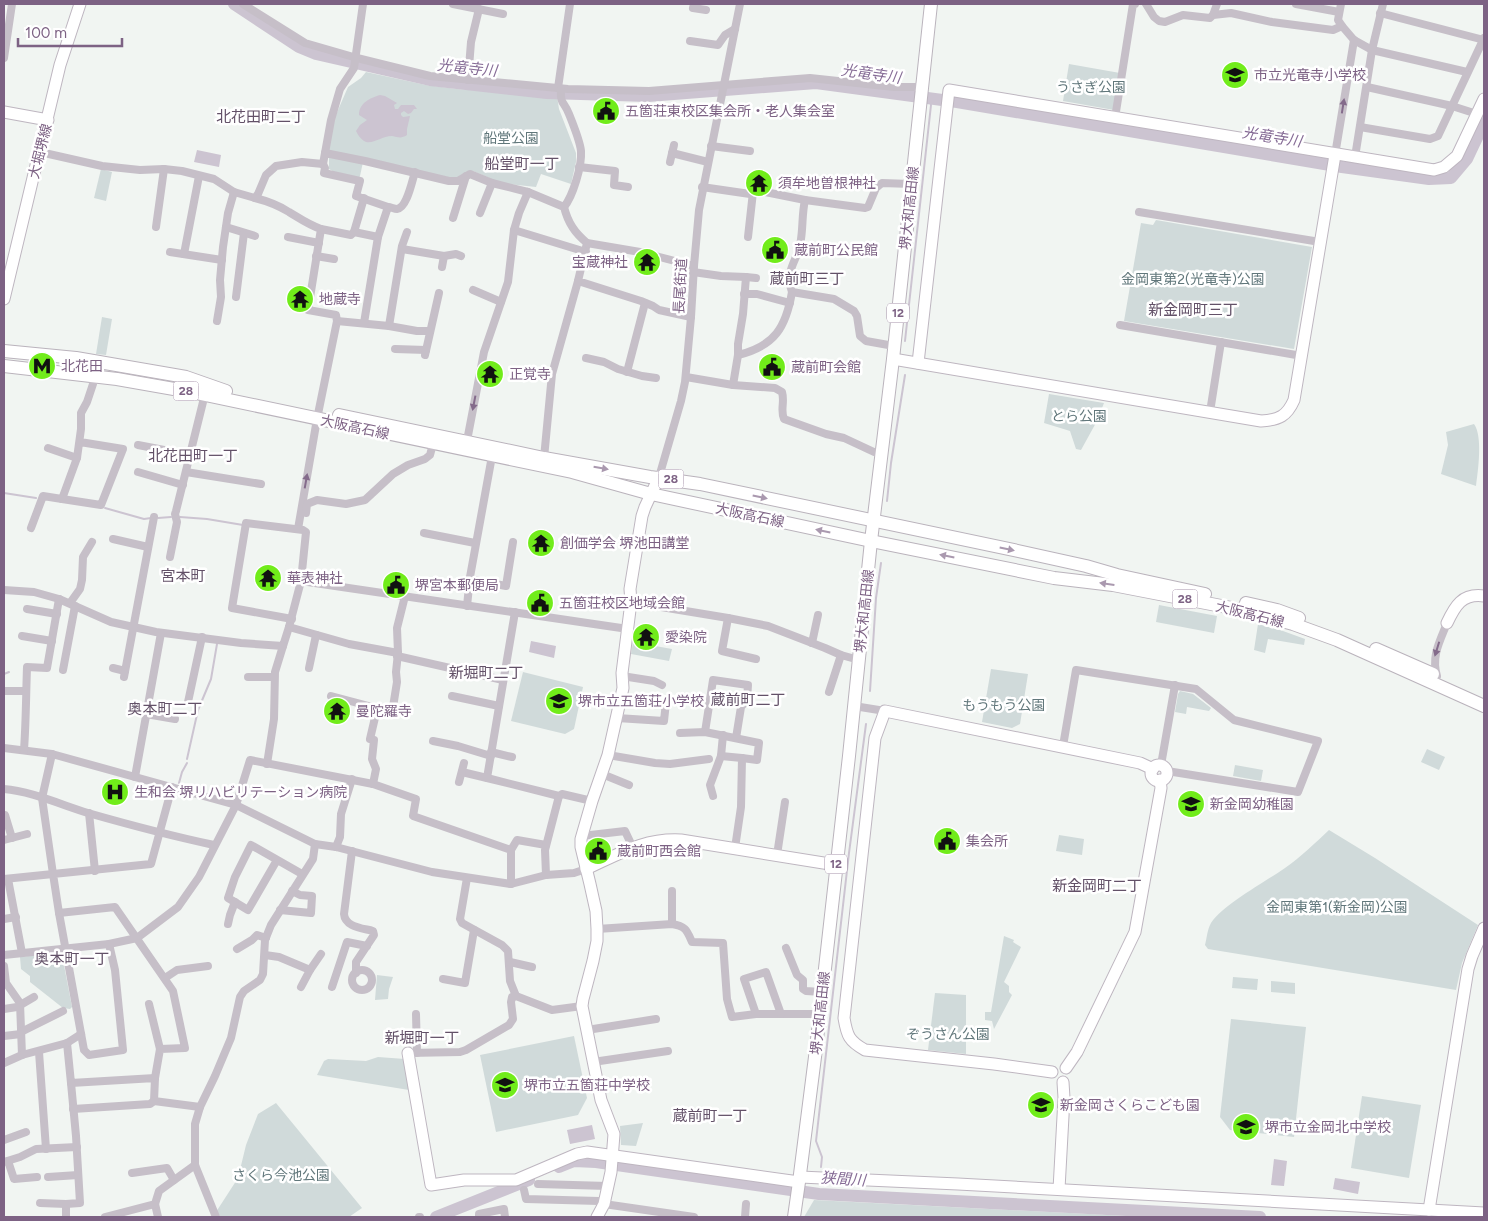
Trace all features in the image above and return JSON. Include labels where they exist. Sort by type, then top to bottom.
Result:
[{"type":"main road","name":"堺大和高田線","points":[[794,1217],[820,1014],[873,521],[893,360],[930,4]]},
{"type":"main road","points":[[4,350],[87,360],[186,377],[226,391]]},
{"type":"main road","name":"大阪高石線","points":[[4,357],[118,376],[226,391],[433,444],[466,446],[492,456],[572,472],[651,494],[1054,578],[1087,581],[1146,591],[1242,610],[1276,619],[1337,640],[1484,706]]},
{"type":"main road","name":"大阪高石線","points":[[4,366],[118,376],[254,405],[318,415],[466,446],[700,484],[1086,566],[1117,575],[1277,610],[1334,630],[1484,698]]},
{"type":"main road","points":[[4,372],[203,402],[254,405]]},
{"type":"street","points":[[4,58],[12,4]]},
{"type":"street","name":"大堀堺線","points":[[4,299],[6,282],[48,120],[60,65],[80,4]]},
{"type":"street","points":[[243,4],[305,43],[430,76],[560,89],[649,91],[723,89],[810,78],[894,88],[922,88]]},
{"type":"street","points":[[364,4],[357,58],[354,68],[340,89],[331,120],[322,164],[325,168],[324,173],[360,181],[356,196],[396,209],[405,202],[415,172]]},
{"type":"street","points":[[453,4],[503,14]]},
{"type":"street","points":[[564,207],[568,203],[576,185],[581,150],[568,111],[560,98],[570,4]]},
{"type":"street","points":[[694,4],[693,8],[706,10]]},
{"type":"street","name":"長尾街道","points":[[659,478],[686,377],[697,219],[740,4]]},
{"type":"street","points":[[1115,118],[1134,4]]},
{"type":"street","points":[[1146,4],[1154,18],[1165,22],[1184,15],[1210,18],[1213,15],[1231,13],[1272,22],[1333,30],[1342,26]]},
{"type":"street","points":[[1213,15],[1217,4]]},
{"type":"street","points":[[1296,4],[1340,8],[1338,20],[1342,26],[1354,40],[1372,50],[1468,72]]},
{"type":"street","points":[[1355,158],[1372,50],[1383,4]]},
{"type":"street","points":[[468,80],[471,42],[479,9]]},
{"type":"street","points":[[1360,127],[1430,139],[1438,136],[1484,39],[1380,14]]},
{"type":"street","points":[[690,41],[718,45],[725,35],[735,29]]},
{"type":"street","points":[[893,360],[1261,421],[1274,420],[1283,416],[1290,409],[1294,400],[1354,40]]},
{"type":"street","points":[[1367,87],[1452,106],[1477,114]]},
{"type":"street","points":[[918,363],[949,90],[1115,118],[1334,162],[1355,158],[1434,170],[1444,167],[1457,156],[1484,99]]},
{"type":"street","points":[[4,112],[48,120]]},
{"type":"street","points":[[711,146],[750,151]]},
{"type":"street","points":[[670,162],[673,149],[708,162]]},
{"type":"street","points":[[40,152],[102,166],[140,170],[164,169],[182,171],[214,179],[234,192],[266,200],[279,206],[296,218],[314,227],[351,235],[354,232],[378,237]]},
{"type":"street","points":[[325,153],[449,181],[458,181],[470,174],[475,175],[492,183],[528,192],[564,207]]},
{"type":"street","points":[[255,198],[266,175],[276,166],[302,162],[322,164]]},
{"type":"street","points":[[579,167],[615,171],[614,185],[628,187]]},
{"type":"street","points":[[156,227],[164,169]]},
{"type":"street","points":[[184,254],[199,176]]},
{"type":"street","points":[[453,218],[466,176]]},
{"type":"street","points":[[480,213],[492,183]]},
{"type":"street","points":[[702,187],[750,194],[755,190],[805,200],[865,208],[868,207],[876,188],[882,183],[911,184]]},
{"type":"street","points":[[217,321],[221,297],[220,280],[226,227],[234,192]]},
{"type":"street","points":[[466,446],[484,352],[508,282],[514,230],[528,192]]},
{"type":"street","points":[[748,238],[753,192]]},
{"type":"street","points":[[354,232],[364,198]]},
{"type":"street","points":[[738,355],[756,350],[775,336],[782,327],[787,315],[792,292],[789,280],[793,262],[802,241],[801,222],[805,200]]},
{"type":"street","points":[[364,323],[378,237],[388,207]]},
{"type":"street","points":[[564,207],[571,226],[587,247]]},
{"type":"street","points":[[1139,212],[1320,242]]},
{"type":"street","points":[[226,227],[255,236]]},
{"type":"street","points":[[301,529],[318,415],[337,321],[336,316],[308,310],[321,229]]},
{"type":"street","points":[[514,230],[587,247],[640,252],[721,276],[756,278]]},
{"type":"street","points":[[388,326],[402,249],[407,232]]},
{"type":"street","points":[[236,297],[244,234]]},
{"type":"street","points":[[288,237],[318,242]]},
{"type":"street","points":[[544,458],[552,374],[587,247]]},
{"type":"street","points":[[402,249],[444,256],[456,254],[461,256]]},
{"type":"street","points":[[170,252],[222,260]]},
{"type":"street","points":[[316,256],[334,259]]},
{"type":"street","points":[[442,267],[444,256]]},
{"type":"street","points":[[733,385],[746,277]]},
{"type":"street","points":[[578,281],[645,303],[659,310],[691,317]]},
{"type":"street","points":[[473,290],[501,302]]},
{"type":"street","points":[[792,292],[834,299],[854,310],[857,316],[860,336],[866,341],[894,346]]},
{"type":"street","points":[[395,349],[425,353],[439,293]]},
{"type":"street","points":[[744,294],[757,294],[790,303]]},
{"type":"street","points":[[626,372],[645,303]]},
{"type":"street","points":[[337,321],[430,331]]},
{"type":"street","points":[[1120,325],[1302,356]]},
{"type":"street","points":[[1210,412],[1221,342]]},
{"type":"street","points":[[586,358],[604,362],[626,372],[656,378]]},
{"type":"street","points":[[686,377],[733,385],[775,388],[782,392],[784,398],[781,413],[784,419],[826,434],[844,438],[881,454]]},
{"type":"street","points":[[62,498],[77,458],[82,429],[81,413],[93,384]]},
{"type":"street","points":[[170,557],[177,522],[175,514],[203,402]]},
{"type":"street","points":[[31,528],[43,496],[101,505],[123,449],[80,442]]},
{"type":"street","points":[[301,529],[307,504],[317,500],[346,504],[365,500],[393,474],[408,464],[425,459],[430,455],[433,444]]},
{"type":"street","points":[[138,445],[190,455]]},
{"type":"street","points":[[48,448],[77,458]]},
{"type":"street","points":[[467,606],[475,543],[492,456]]},
{"type":"street","points":[[138,472],[183,485]]},
{"type":"street","points":[[186,472],[261,484]]},
{"type":"street","points":[[597,1217],[604,1204],[611,1172],[614,1134],[601,1100],[582,1006],[594,954],[597,929],[596,911],[581,847],[582,836],[592,801],[608,755],[623,688],[622,676],[632,602],[630,589],[642,516],[659,478]]},
{"type":"street","points":[[113,668],[125,674],[154,517]]},
{"type":"street","points":[[267,764],[274,719],[274,677],[292,618],[301,581],[306,532],[301,529],[246,523],[232,608],[292,618]]},
{"type":"street","points":[[424,533],[475,543]]},
{"type":"street","points":[[113,539],[148,547]]},
{"type":"street","points":[[63,670],[73,605],[82,580],[83,557],[92,542]]},
{"type":"street","points":[[469,579],[506,586],[513,542]]},
{"type":"street","points":[[301,581],[628,629]]},
{"type":"street","points":[[4,590],[34,592],[59,599],[111,622],[133,628],[160,633],[283,646]]},
{"type":"street","points":[[330,696],[390,711],[393,707],[397,682],[397,628],[405,596]]},
{"type":"street","points":[[1437,676],[1434,667],[1435,653],[1455,606],[1467,598],[1484,596]]},
{"type":"street","points":[[24,750],[27,667],[47,668],[59,599]]},
{"type":"street","points":[[632,602],[768,626],[841,655],[859,660]]},
{"type":"street","points":[[27,609],[57,614]]},
{"type":"street","points":[[486,778],[515,612]]},
{"type":"street","points":[[812,643],[818,614]]},
{"type":"street","points":[[728,618],[722,651],[756,659]]},
{"type":"street","points":[[289,627],[349,644],[503,680]]},
{"type":"street","points":[[134,777],[160,633]]},
{"type":"street","points":[[310,668],[316,635]]},
{"type":"street","points":[[22,636],[52,641]]},
{"type":"street","points":[[188,702],[202,638]]},
{"type":"street","points":[[829,692],[841,655]]},
{"type":"street","points":[[854,706],[1063,746],[1140,763],[1160,772],[1298,792],[1318,741],[1234,720],[1196,689],[1076,670],[1063,746]]},
{"type":"street","points":[[622,676],[654,681],[662,685]]},
{"type":"street","points":[[248,677],[274,677]]},
{"type":"street","points":[[705,732],[713,680],[748,685],[747,700],[741,707],[736,738]]},
{"type":"street","points":[[1059,1190],[1064,1098],[1063,1082],[1068,1076],[1066,1068],[1077,1052],[1135,932],[1160,788],[1160,772],[1175,685]]},
{"type":"street","points":[[4,691],[26,691]]},
{"type":"street","points":[[452,696],[499,706]]},
{"type":"street","points":[[617,718],[664,721],[666,702]]},
{"type":"street","points":[[373,784],[376,769],[372,759],[374,740],[370,739],[377,709],[380,709]]},
{"type":"street","points":[[885,711],[875,738],[844,1018],[850,1040],[865,1050],[1052,1072]]},
{"type":"street","points":[[146,714],[175,719]]},
{"type":"street","points":[[680,734],[705,732],[758,743],[757,760],[721,756]]},
{"type":"street","points":[[713,796],[710,785],[721,756],[723,736]]},
{"type":"street","points":[[433,741],[512,757]]},
{"type":"street","points":[[4,748],[52,754],[236,805],[315,844],[336,847],[432,872],[467,878],[511,884],[546,875],[574,873],[642,844],[656,840],[671,839],[836,865]]},
{"type":"street","points":[[52,754],[42,798],[65,948],[84,1050],[89,1055],[123,1050],[116,970],[109,944]]},
{"type":"street","points":[[608,755],[670,764],[709,759]]},
{"type":"street","points":[[735,848],[741,807],[742,758]]},
{"type":"street","points":[[4,955],[109,944],[138,938],[178,907],[199,878],[214,845],[236,805],[250,760],[352,779],[416,798],[413,816],[511,850]]},
{"type":"street","points":[[459,782],[464,763]]},
{"type":"street","points":[[462,772],[559,796],[562,794],[592,801]]},
{"type":"street","points":[[602,774],[629,785]]},
{"type":"street","points":[[336,847],[340,837],[341,814],[352,779]]},
{"type":"street","points":[[22,953],[16,917],[6,879],[151,864],[172,787]]},
{"type":"street","points":[[4,790],[42,798],[159,833],[214,845]]},
{"type":"street","points":[[546,875],[546,845],[559,796]]},
{"type":"street","points":[[778,855],[785,802]]},
{"type":"street","points":[[89,813],[95,870]]},
{"type":"street","points":[[5,815],[12,838]]},
{"type":"street","points":[[582,836],[625,831],[634,848]]},
{"type":"street","points":[[4,840],[27,834]]},
{"type":"street","points":[[511,884],[511,850],[517,840],[546,845]]},
{"type":"street","points":[[216,1217],[195,1165],[195,1124],[200,1107],[231,1038],[240,996],[260,980],[263,974],[266,938],[271,925],[313,859],[315,844]]},
{"type":"street","points":[[277,860],[248,910],[228,898],[251,845],[302,874]]},
{"type":"street","points":[[352,851],[344,920],[348,924],[373,931],[374,935],[356,962],[356,973]]},
{"type":"street","points":[[467,878],[460,919],[462,923],[502,944],[508,951],[510,981],[516,996],[552,1010],[582,1006]]},
{"type":"street","points":[[280,910],[311,913],[312,896],[300,895],[292,891]]},
{"type":"street","points":[[672,891],[672,924]]},
{"type":"street","points":[[228,924],[235,902]]},
{"type":"street","points":[[59,912],[115,907],[138,938],[173,991],[185,1048],[160,1049]]},
{"type":"street","points":[[4,919],[16,917]]},
{"type":"street","points":[[597,929],[682,925],[692,942],[723,943],[727,999],[732,1017],[756,1014],[820,1014]]},
{"type":"street","points":[[1429,1210],[1468,969],[1484,928]]},
{"type":"street","points":[[443,979],[465,983],[474,930]]},
{"type":"street","points":[[237,949],[257,935],[266,938]]},
{"type":"street","points":[[332,987],[347,942],[366,946]]},
{"type":"street","points":[[786,948],[797,974],[803,980],[803,989],[806,991],[822,992]]},
{"type":"street","points":[[301,987],[321,954]]},
{"type":"street","points":[[265,955],[279,958],[310,970]]},
{"type":"street","points":[[510,962],[532,967]]},
{"type":"street","points":[[4,966],[6,985],[20,1003],[22,1056]]},
{"type":"street","points":[[165,978],[177,970],[208,966]]},
{"type":"street","points":[[756,1014],[744,979],[766,972],[782,1014]]},
{"type":"street","points":[[413,1053],[460,1052],[466,1050],[509,1025],[513,1019],[512,997],[516,996]]},
{"type":"street","points":[[4,1009],[20,1006],[34,998]]},
{"type":"street","points":[[149,1004],[160,1049],[155,1078],[154,1101]]},
{"type":"street","points":[[4,1036],[21,1033],[63,1011]]},
{"type":"street","points":[[416,1014],[413,1053],[431,1185],[464,1180],[516,1180],[586,1152],[613,1158],[799,1186],[1059,1190],[1484,1213]]},
{"type":"street","points":[[587,1030],[656,1019]]},
{"type":"street","points":[[4,1063],[68,1043],[81,1034]]},
{"type":"street","points":[[40,1203],[80,1203],[68,1043]]},
{"type":"street","points":[[593,1062],[668,1051]]},
{"type":"street","points":[[39,1052],[46,1149]]},
{"type":"street","points":[[1052,1072],[1058,1066],[1066,1068]]},
{"type":"street","points":[[1052,1072],[1052,1077],[1055,1081],[1063,1082]]},
{"type":"street","points":[[71,1083],[155,1078]]},
{"type":"street","points":[[74,1109],[150,1104],[154,1101],[200,1107]]},
{"type":"street","points":[[4,1140],[26,1132]]},
{"type":"street","points":[[37,1177],[14,1179],[6,1161],[36,1149],[77,1147]]},
{"type":"street","points":[[158,1217],[155,1204],[159,1192],[195,1165]]},
{"type":"street","points":[[132,1173],[167,1168],[174,1180]]},
{"type":"street","points":[[48,1176],[78,1175]]},
{"type":"street","points":[[538,1184],[608,1186]]},
{"type":"street","points":[[524,1190],[526,1199],[599,1201],[604,1204],[693,1216]]},
{"type":"street","points":[[66,1204],[66,1217]]},
{"type":"street","points":[[105,1217],[155,1204]]},
{"type":"street","points":[[744,1217],[746,1204]]},
{"type":"street","points":[[479,1217],[479,1214],[504,1210],[505,1217]]},
{"type":"green space","name":"うさぎ公園","points":[[1069,64],[1120,73],[1114,110],[1063,101]]},
{"type":"green space","name":"船堂公園","points":[[366,72],[426,85],[457,89],[557,96],[559,109],[576,153],[571,184],[541,174],[536,187],[508,184],[473,171],[458,178],[452,178],[328,152],[335,117],[348,87]]},
{"type":"green space","points":[[329,157],[363,162],[359,178],[336,173],[329,169]]},
{"type":"green space","points":[[101,169],[112,172],[106,201],[94,198]]},
{"type":"green space","name":"金岡東第2(光竜寺)公園","points":[[1156,220],[1312,247],[1294,349],[1124,321],[1141,223],[1153,225]]},
{"type":"green space","points":[[102,317],[112,319],[106,355],[96,354]]},
{"type":"green space","name":"とら公園","points":[[1049,394],[1104,403],[1097,421],[1081,450],[1076,449],[1070,431],[1044,423]]},
{"type":"green space","points":[[1474,424],[1477,429],[1479,445],[1476,486],[1441,474],[1448,445],[1446,432]]},
{"type":"green space","points":[[1159,605],[1217,616],[1214,633],[1156,622]]},
{"type":"green space","points":[[1258,624],[1305,639],[1304,645],[1268,639],[1265,653],[1254,650]]},
{"type":"green space","points":[[633,642],[672,649],[669,661],[631,654]]},
{"type":"green space","name":"もうもう公園","points":[[991,669],[1028,674],[1020,724],[1012,728],[982,722]]},
{"type":"green space","points":[[523,672],[583,687],[574,729],[565,734],[511,721]]},
{"type":"green space","points":[[1180,691],[1193,694],[1211,708],[1209,711],[1187,707],[1186,714],[1175,712]]},
{"type":"green space","points":[[1427,749],[1445,757],[1439,770],[1421,762]]},
{"type":"green space","points":[[1235,765],[1263,770],[1261,781],[1233,776]]},
{"type":"green space","name":"金岡東第1(新金岡)公園","points":[[1329,830],[1478,925],[1462,963],[1456,990],[1208,949],[1205,945],[1211,923],[1225,908],[1291,864]]},
{"type":"green space","points":[[1059,835],[1084,839],[1082,855],[1056,851]]},
{"type":"green space","points":[[1004,936],[1014,940],[1013,942],[1021,947],[1004,982],[1009,986],[1009,992],[1012,995],[994,1029],[992,1021],[985,1020],[985,1012],[991,1012]]},
{"type":"green space","points":[[60,952],[72,1007],[70,1009],[63,1008],[30,982],[30,976],[21,969],[20,957]]},
{"type":"green space","points":[[377,975],[393,977],[388,999],[375,1000]]},
{"type":"green space","points":[[1233,977],[1258,979],[1257,990],[1232,988]]},
{"type":"green space","points":[[1271,981],[1295,983],[1295,994],[1271,992]]},
{"type":"green space","name":"ぞうさん公園","points":[[935,993],[966,995],[966,1054],[928,1050]]},
{"type":"green space","points":[[1231,1019],[1306,1027],[1294,1137],[1230,1130],[1220,1117]]},
{"type":"green space","points":[[574,1036],[587,1098],[578,1115],[496,1132],[480,1055]]},
{"type":"green space","points":[[378,1057],[405,1059],[409,1090],[317,1075],[324,1061],[328,1059],[366,1061]]},
{"type":"green space","points":[[1362,1096],[1421,1105],[1409,1178],[1351,1168]]},
{"type":"green space","name":"さくら今池公園","points":[[276,1103],[362,1208],[349,1217],[221,1217],[216,1212],[238,1178],[246,1145],[258,1114]]},
{"type":"green space","points":[[643,1123],[636,1146],[621,1145],[620,1126]]},
{"type":"green space","points":[[814,1200],[1148,1217],[804,1217]]},
{"type":"shaded area","points":[[380,95],[397,103],[394,105],[395,109],[398,109],[401,105],[414,105],[417,109],[408,114],[404,111],[401,113],[403,117],[410,116],[407,135],[387,137],[373,142],[364,141],[356,131],[367,120],[359,115],[359,111],[363,104]]},
{"type":"shaded area","points":[[197,150],[221,155],[219,167],[194,162]]},
{"type":"shaded area","points":[[531,641],[556,646],[554,658],[529,652]]},
{"type":"shaded area","points":[[592,1125],[595,1139],[570,1144],[567,1130]]},
{"type":"shaded area","points":[[1274,1159],[1287,1161],[1284,1186],[1271,1185]]},
{"type":"shaded area","points":[[1335,1178],[1360,1182],[1358,1194],[1333,1189]]},
{"type":"waterway","name":"光竜寺川","points":[[234,4],[299,47],[316,54],[430,80],[547,93],[648,96],[816,83],[957,102],[1342,167],[1429,179],[1451,178],[1467,159],[1484,123]]},
{"type":"waterway","points":[[905,341],[931,105],[930,99]]},
{"type":"waterway","points":[[887,501],[905,375]]},
{"type":"waterway","points":[[4,493],[36,498]]},
{"type":"waterway","points":[[105,508],[144,519],[151,518]]},
{"type":"waterway","points":[[158,518],[171,517]]},
{"type":"waterway","points":[[180,517],[243,525]]},
{"type":"waterway","points":[[870,691],[876,598],[881,563]]},
{"type":"waterway","points":[[187,759],[198,710],[211,679],[217,644]]},
{"type":"waterway","points":[[4,674],[9,672]]},
{"type":"waterway","points":[[821,1167],[822,1157],[816,1141],[849,853],[866,724]]},
{"type":"waterway","points":[[179,783],[187,763]]},
{"type":"waterway","name":"狭間川","points":[[559,1167],[574,1161],[596,1162],[819,1194],[1260,1217]]},
{"type":"waterway","name":"狭間川","points":[[436,1217],[529,1180]]},
{"type":"place","name":"市立光竜寺小学校","points":[[1235,75]]},
{"type":"place","name":"五箇荘東校区集会所・老人集会室","points":[[606,111]]},
{"type":"place","name":"須牟地曽根神社","points":[[759,183]]},
{"type":"place","name":"蔵前町公民館","points":[[775,250]]},
{"type":"place","name":"宝蔵神社","points":[[647,262]]},
{"type":"place","name":"地蔵寺","points":[[300,299]]},
{"type":"place","name":"北花田","points":[[42,366]]},
{"type":"place","name":"蔵前町会館","points":[[772,367]]},
{"type":"place","name":"正覚寺","points":[[490,374]]},
{"type":"place","name":"創価学会 堺池田講堂","points":[[541,543]]},
{"type":"place","name":"華表神社","points":[[268,578]]},
{"type":"place","name":"堺宮本郵便局","points":[[396,585]]},
{"type":"place","name":"五箇荘校区地域会館","points":[[540,603]]},
{"type":"place","name":"愛染院","points":[[646,637]]},
{"type":"place","name":"堺市立五箇荘小学校","points":[[559,701]]},
{"type":"place","name":"曼陀羅寺","points":[[337,711]]},
{"type":"place","name":"生和会 堺リハビリテーション病院","points":[[115,792]]},
{"type":"place","name":"新金岡幼稚園","points":[[1191,804]]},
{"type":"place","name":"集会所","points":[[947,841]]},
{"type":"place","name":"蔵前町西会館","points":[[598,851]]},
{"type":"place","name":"堺市立五箇荘中学校","points":[[505,1085]]},
{"type":"place","name":"新金岡さくらこども園","points":[[1041,1105]]},
{"type":"place","name":"堺市立金岡北中学校","points":[[1246,1127]]},
{"type":"district","name":"北花田町二丁","points":[[261,117]]},
{"type":"district","name":"船堂町一丁","points":[[522,164]]},
{"type":"district","name":"蔵前町三丁","points":[[807,279]]},
{"type":"district","name":"新金岡町三丁","points":[[1193,310]]},
{"type":"district","name":"北花田町一丁","points":[[193,456]]},
{"type":"district","name":"宮本町","points":[[183,576]]},
{"type":"district","name":"新堀町二丁","points":[[486,673]]},
{"type":"district","name":"蔵前町二丁","points":[[748,700]]},
{"type":"district","name":"奥本町二丁","points":[[165,709]]},
{"type":"district","name":"新金岡町二丁","points":[[1097,886]]},
{"type":"district","name":"奥本町一丁","points":[[72,959]]},
{"type":"district","name":"新堀町一丁","points":[[422,1038]]},
{"type":"district","name":"蔵前町一丁","points":[[710,1116]]}]
